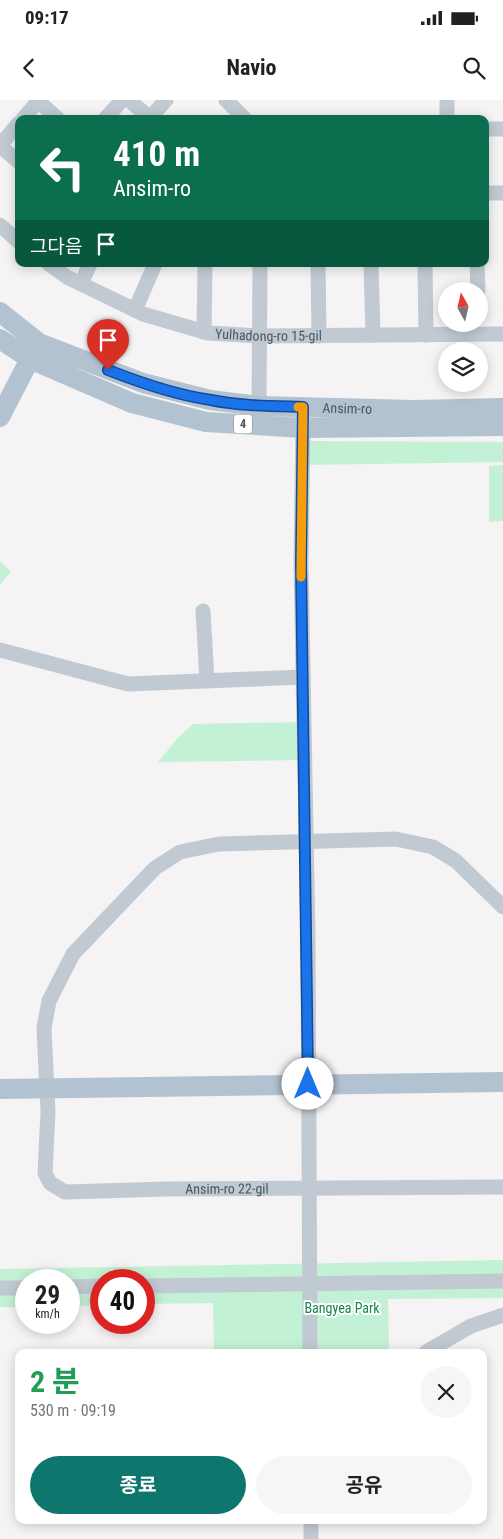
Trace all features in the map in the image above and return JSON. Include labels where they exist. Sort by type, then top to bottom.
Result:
[{"type":"main road","name":"Ansim-ro","points":[[0,312],[38,343],[143,383],[210,400],[259,406],[414,410],[503,408]]},
{"type":"main road","name":"Ansim-ro","points":[[0,339],[30,359],[132,403],[206,422],[303,428],[503,426]]},
{"type":"main road","points":[[0,417],[30,359]]},
{"type":"main road","points":[[0,1089],[503,1082]]},
{"type":"street","points":[[26,115],[38,100],[54,115]]},
{"type":"street","points":[[109,115],[122,100]]},
{"type":"street","points":[[129,100],[146,115]]},
{"type":"street","points":[[153,115],[166,100]]},
{"type":"street","points":[[226,100],[241,115]]},
{"type":"street","points":[[446,100],[447,115]]},
{"type":"street","points":[[15,128],[0,145],[15,158]]},
{"type":"street","points":[[489,129],[503,129]]},
{"type":"street","points":[[489,193],[503,193]]},
{"type":"street","points":[[0,225],[15,238]]},
{"type":"street","name":"Yulhadong-ro 15-gil","points":[[53,267],[67,277],[135,310],[204,332],[259,336],[426,335],[452,332]]},
{"type":"street","points":[[81,284],[89,267]]},
{"type":"street","points":[[135,310],[154,267]]},
{"type":"street","points":[[204,332],[205,267]]},
{"type":"street","points":[[259,406],[260,267]]},
{"type":"street","points":[[318,267],[320,336]]},
{"type":"street","points":[[372,267],[373,335]]},
{"type":"street","points":[[425,267],[426,335]]},
{"type":"street","points":[[477,267],[478,282]]},
{"type":"street","name":"Yulhadong-ro 15-gil","points":[[488,331],[503,334]]},
{"type":"street","points":[[303,407],[301,555],[306,842],[310,1349]]},
{"type":"street","points":[[203,611],[207,681]]},
{"type":"street","points":[[0,650],[128,684],[303,677]]},
{"type":"street","name":"Ansim-ro 22-gil","points":[[503,907],[456,861],[433,847],[396,839],[212,846],[180,852],[155,868],[73,954],[49,1001],[44,1028],[47,1088],[45,1174],[50,1182],[65,1192],[165,1189],[503,1187]]},
{"type":"street","points":[[155,1286],[310,1282],[503,1281]]},
{"type":"street","points":[[0,1288],[15,1288]]},
{"type":"street","points":[[431,1349],[471,1326],[503,1315]]},
{"type":"street","points":[[311,1524],[311,1539]]},
{"type":"green space","points":[[304,441],[503,442],[503,462],[303,465]]},
{"type":"green space","points":[[503,465],[503,521],[489,522],[489,466]]},
{"type":"green space","points":[[0,561],[11,572],[0,585]]},
{"type":"green space","points":[[304,722],[304,760],[158,762],[178,738],[193,724]]},
{"type":"green space","name":"Bangyea Park","points":[[503,1260],[503,1298],[388,1299],[389,1349],[214,1349],[213,1303],[155,1304],[155,1269],[90,1269],[90,1305],[80,1306],[80,1269],[15,1269],[15,1307],[0,1307],[0,1269]]},
{"type":"slow traffic","points":[[298,407],[303,407],[304,441],[301,505],[301,577]]},
{"type":"route","points":[[108,370],[143,383],[210,400],[259,406],[303,407],[301,563],[308,936],[308,1084]]}]
